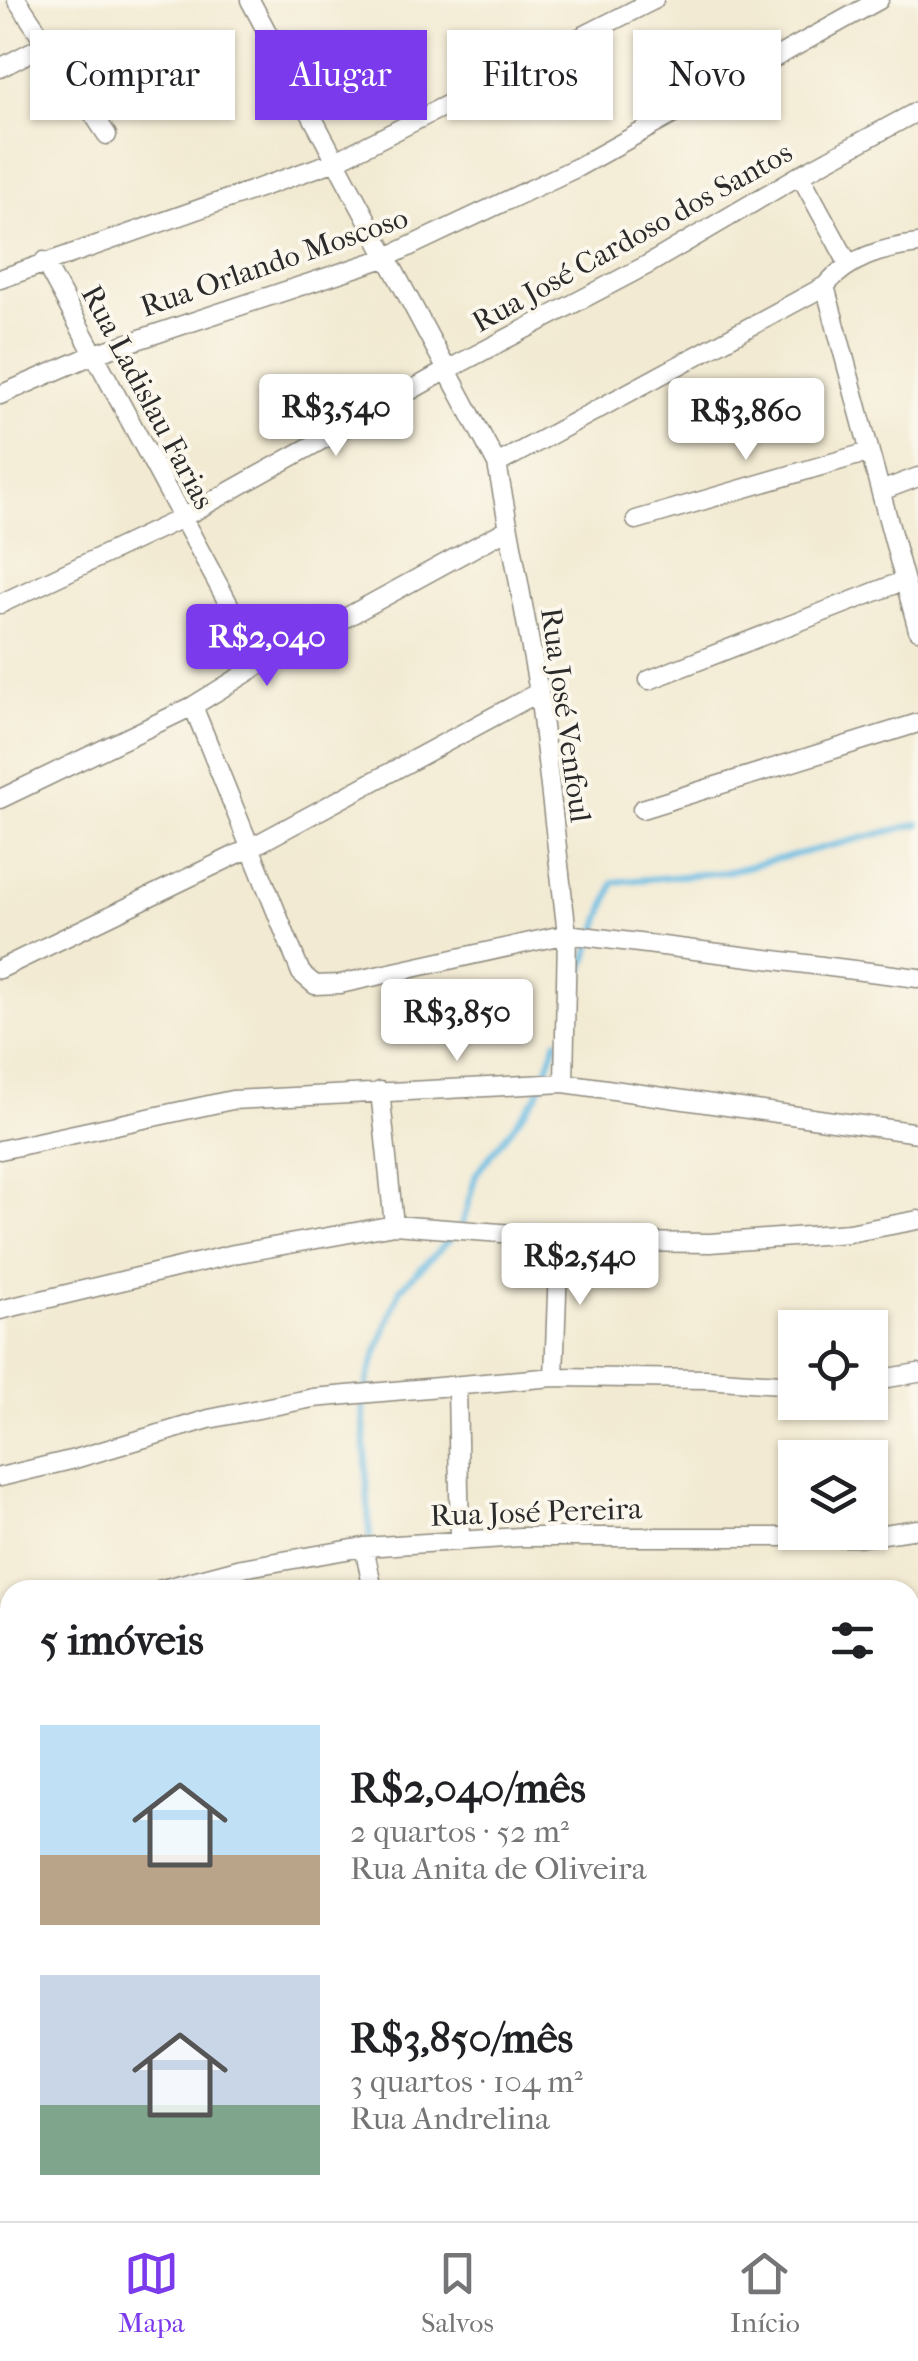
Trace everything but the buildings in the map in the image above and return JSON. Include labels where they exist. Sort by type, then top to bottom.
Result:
[{"type":"street","points":[[17,0],[37,30]]},
{"type":"street","name":"Rua José Venfoul","points":[[250,0],[497,464],[540,692],[567,934],[564,1083]]},
{"type":"street","points":[[0,279],[336,160],[654,0]]},
{"type":"street","name":"Rua Orlando Moscoso","points":[[0,395],[95,354],[384,258],[578,167],[879,0]]},
{"type":"street","points":[[0,68],[30,52]]},
{"type":"street","name":"Rua José Cardoso dos Santos","points":[[0,604],[182,518],[448,369],[647,265],[918,111]]},
{"type":"street","points":[[97,120],[107,135]]},
{"type":"street","points":[[800,175],[848,264]]},
{"type":"street","points":[[497,464],[826,286],[848,264],[894,246],[918,244]]},
{"type":"street","name":"Rua Ladislau Farias","points":[[44,261],[262,664]]},
{"type":"street","points":[[826,286],[918,630]]},
{"type":"street","points":[[636,520],[869,452]]},
{"type":"street","points":[[880,490],[918,476]]},
{"type":"street","points":[[0,799],[193,706],[508,529]]},
{"type":"street","points":[[650,680],[903,581]]},
{"type":"street","points":[[0,968],[250,848],[540,692]]},
{"type":"street","points":[[193,706],[302,972],[314,985],[340,984],[567,934],[918,978]]},
{"type":"street","points":[[642,809],[918,723]]},
{"type":"street","points":[[898,976],[918,963]]},
{"type":"street","points":[[0,1150],[232,1100],[564,1083],[918,1133]]},
{"type":"street","points":[[380,1091],[394,1225]]},
{"type":"street","points":[[0,1310],[234,1254],[394,1225],[624,1242],[774,1240],[849,1233],[918,1220]]},
{"type":"street","points":[[554,1377],[559,1238]]},
{"type":"street","points":[[888,1377],[918,1373]]},
{"type":"street","points":[[0,1478],[244,1412],[313,1398],[554,1377],[778,1384]]},
{"type":"street","points":[[458,1387],[460,1541]]},
{"type":"street","name":"Rua José Pereira","points":[[199,1580],[254,1566],[364,1548],[460,1541],[520,1537],[863,1537],[918,1528]]},
{"type":"street","points":[[364,1548],[371,1580]]},
{"type":"waterway","points":[[572,1000],[614,882],[726,872],[918,824]]},
{"type":"waterway","points":[[462,1226],[476,1174],[538,1094],[557,1040]]},
{"type":"waterway","points":[[370,1544],[363,1404],[370,1371],[400,1289],[454,1235]]}]
